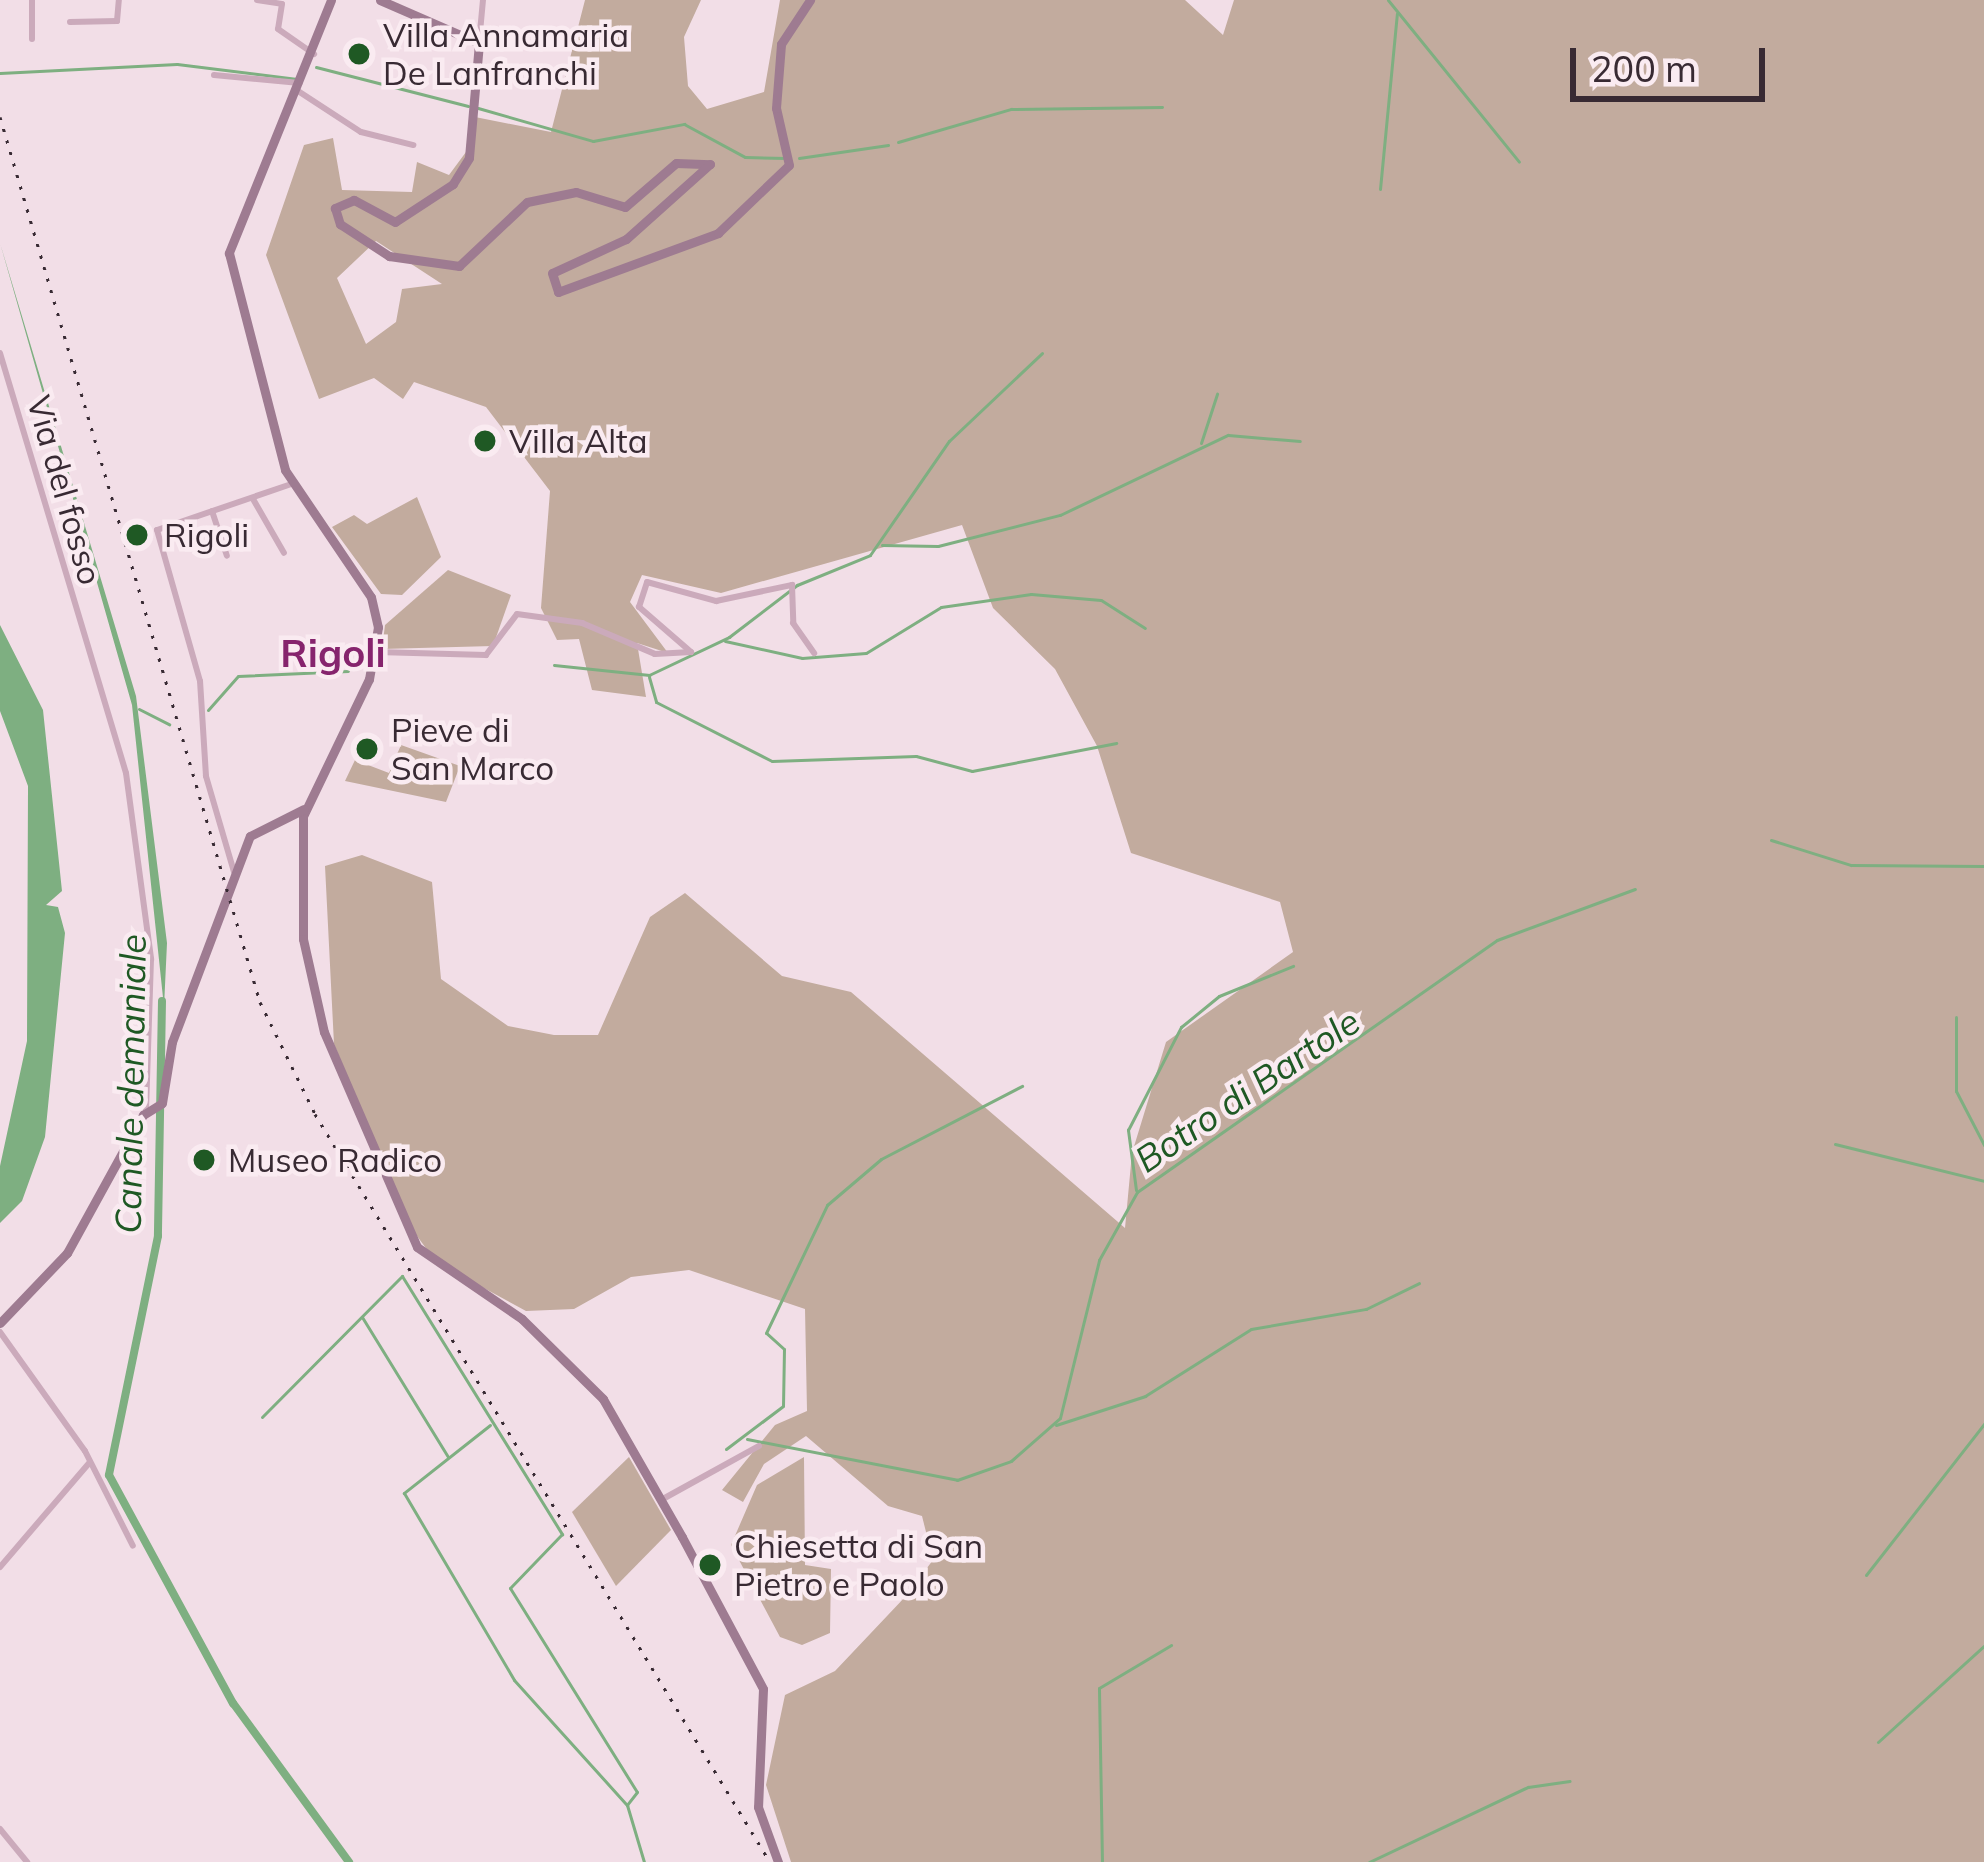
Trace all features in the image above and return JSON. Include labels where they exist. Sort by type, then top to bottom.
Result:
[{"type":"street","points":[[32,0],[32,39]]},
{"type":"street","points":[[70,22],[117,21],[119,0]]},
{"type":"street","points":[[257,0],[281,4],[278,29],[314,55]]},
{"type":"street","points":[[331,0],[314,55],[229,253],[291,484],[370,597],[376,652],[304,809],[304,939],[324,1032],[405,1227],[430,1262],[522,1319],[603,1399],[661,1500],[763,1689],[759,1817],[778,1862]]},
{"type":"street","points":[[380,0],[478,43]]},
{"type":"street","points":[[483,0],[468,163],[453,184],[413,218],[395,222],[347,199],[336,219],[399,261],[449,268],[527,202],[576,192],[625,206],[676,163],[710,164],[626,238],[552,273],[550,286],[568,292],[718,233],[789,165],[776,108],[781,44],[810,0]]},
{"type":"street","points":[[214,76],[300,87],[361,132],[413,145]]},
{"type":"street","name":"Via del fosso","points":[[0,353],[136,835],[152,959],[151,1108]]},
{"type":"street","points":[[236,875],[206,776],[200,681],[157,530],[291,484]]},
{"type":"street","points":[[252,498],[284,553]]},
{"type":"street","points":[[212,511],[227,556]]},
{"type":"street","points":[[376,652],[478,657],[517,614],[582,623],[656,655],[691,652],[639,607],[646,582],[716,601],[792,585],[793,623],[814,652]]},
{"type":"street","points":[[0,1323],[67,1253],[151,1108],[257,828],[304,809]]},
{"type":"street","points":[[0,1333],[90,1462],[133,1546]]},
{"type":"street","points":[[661,1500],[759,1446]]},
{"type":"street","points":[[0,1567],[90,1462]]},
{"type":"street","points":[[0,1829],[27,1862]]},
{"type":"shaded area","points":[[585,0],[701,0],[684,37],[688,86],[707,109],[764,92],[780,0],[1185,0],[1223,35],[1234,0],[1984,0],[1984,1862],[791,1862],[766,1785],[785,1695],[835,1671],[905,1597],[933,1560],[922,1516],[888,1506],[806,1436],[764,1464],[743,1502],[722,1490],[775,1425],[807,1411],[805,1309],[689,1270],[631,1277],[574,1309],[526,1311],[436,1262],[409,1225],[334,1044],[325,866],[362,855],[432,882],[441,979],[508,1026],[554,1035],[598,1035],[650,917],[685,893],[782,976],[851,992],[1125,1228],[1132,1153],[1166,1042],[1293,952],[1280,902],[1131,853],[1097,746],[1055,669],[993,608],[962,525],[721,593],[642,575],[630,602],[668,653],[637,643],[646,697],[592,690],[579,639],[557,640],[541,608],[550,491],[486,407],[414,382],[403,399],[374,378],[319,399],[266,255],[304,145],[333,138],[342,190],[412,192],[417,162],[449,175],[466,152],[470,116],[551,132]],"holes":[[[376,241],[442,284],[402,289],[396,322],[366,344],[337,278]]]},
{"type":"shaded area","points":[[0,243],[136,696],[167,943],[164,1007],[132,705]]},
{"type":"shaded area","points":[[417,497],[441,557],[402,595],[381,594],[332,527],[354,515],[367,524]]},
{"type":"shaded area","points":[[448,570],[511,595],[493,646],[382,649],[385,625]]},
{"type":"shaded area","points":[[0,625],[43,710],[62,891],[46,905],[58,907],[65,933],[45,1137],[22,1201],[0,1223],[0,1166],[27,1041],[28,786],[0,711]]},
{"type":"shaded area","points":[[401,745],[460,766],[446,802],[345,781],[355,760],[389,773]]},
{"type":"shaded area","points":[[629,1457],[671,1530],[616,1586],[572,1512]]},
{"type":"shaded area","points":[[804,1457],[805,1565],[831,1569],[830,1633],[802,1645],[780,1637],[731,1545],[757,1485]]},
{"type":"waterway","points":[[1388,0],[1519,162]]},
{"type":"waterway","points":[[1380,189],[1397,14]]},
{"type":"waterway","points":[[0,73],[177,64],[297,79]]},
{"type":"waterway","points":[[316,67],[468,106]]},
{"type":"waterway","points":[[898,142],[1011,109],[1162,107]]},
{"type":"waterway","points":[[478,108],[593,141],[684,124],[745,157],[786,158]]},
{"type":"waterway","points":[[799,158],[888,145]]},
{"type":"waterway","points":[[554,665],[649,675],[729,637],[797,585],[870,555],[949,441],[1042,353]]},
{"type":"waterway","points":[[1201,443],[1217,394]]},
{"type":"waterway","points":[[882,545],[938,546],[1060,515],[1228,435],[1300,441]]},
{"type":"waterway","points":[[725,641],[802,658],[866,653],[941,607],[1031,594],[1101,600],[1145,628]]},
{"type":"waterway","points":[[208,710],[238,676],[348,671]]},
{"type":"waterway","points":[[649,677],[656,702],[772,761],[916,756],[972,771],[1116,743]]},
{"type":"waterway","points":[[139,709],[169,724]]},
{"type":"waterway","points":[[1771,840],[1851,865],[1984,866]]},
{"type":"waterway","name":"Botro di Bartole","points":[[747,1439],[957,1480],[1011,1461],[1060,1418],[1099,1260],[1137,1192],[1497,940],[1635,889]]},
{"type":"waterway","points":[[1136,1190],[1128,1130],[1181,1027],[1219,996],[1293,966]]},
{"type":"waterway","name":"Canale demaniale","points":[[162,1001],[158,1236],[109,1475],[233,1703],[349,1862]]},
{"type":"waterway","points":[[1956,1017],[1956,1091],[1984,1145]]},
{"type":"waterway","points":[[726,1449],[783,1406],[784,1349],[766,1333],[827,1205],[881,1159],[1022,1086]]},
{"type":"waterway","points":[[1835,1144],[1984,1181]]},
{"type":"waterway","points":[[262,1417],[402,1276],[562,1534],[510,1588],[637,1792],[627,1805]]},
{"type":"waterway","points":[[1056,1425],[1145,1396],[1251,1329],[1366,1309],[1419,1283]]},
{"type":"waterway","points":[[362,1317],[448,1457]]},
{"type":"waterway","points":[[1866,1575],[1984,1424]]},
{"type":"waterway","points":[[490,1425],[404,1493],[514,1680],[627,1805],[644,1862]]},
{"type":"waterway","points":[[1102,1862],[1099,1688],[1171,1645]]},
{"type":"waterway","points":[[1878,1742],[1984,1646]]},
{"type":"waterway","points":[[1369,1862],[1528,1787],[1570,1781]]},
{"type":"railway","points":[[0,117],[260,1002],[315,1114],[770,1862]]},
{"type":"place","name":"Villa Annamaria De Lanfranchi","points":[[359,54]]},
{"type":"place","name":"Villa Alta","points":[[485,441]]},
{"type":"place","name":"Rigoli","points":[[137,535]]},
{"type":"place","name":"Pieve di San Marco","points":[[367,749]]},
{"type":"place","name":"Museo Radico","points":[[204,1160]]},
{"type":"place","name":"Chiesetta di San Pietro e Paolo","points":[[710,1565]]},
{"type":"district","name":"Rigoli","points":[[333,653]]}]
